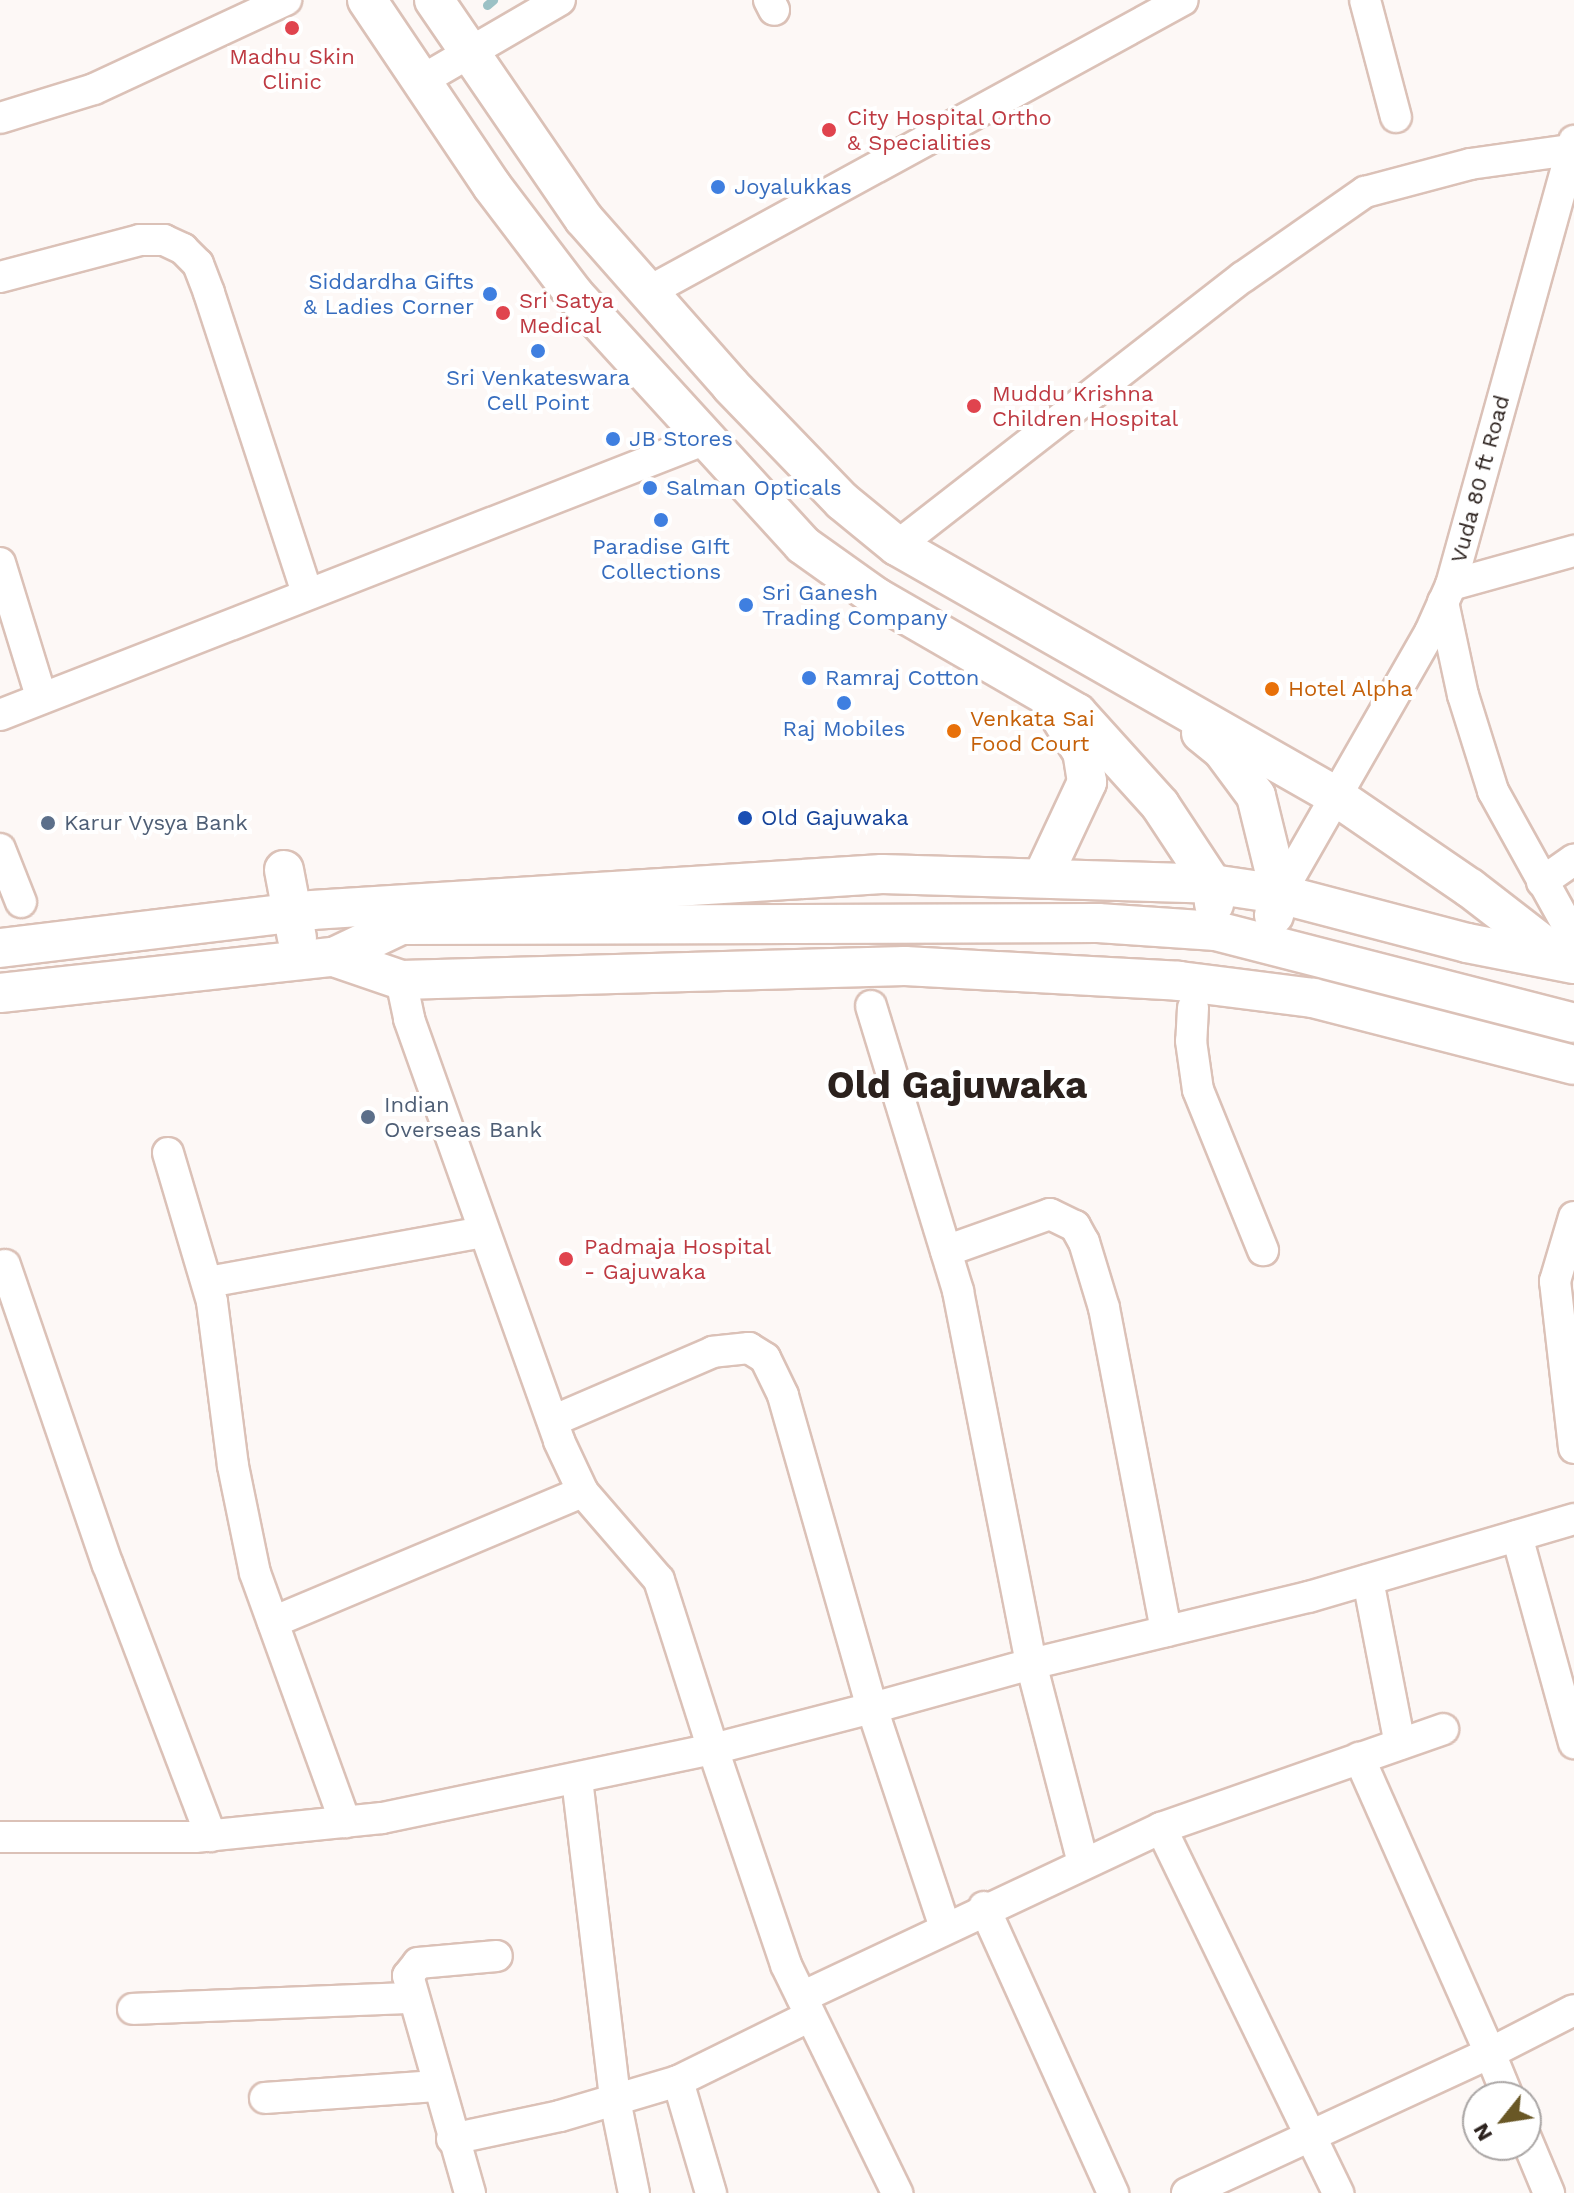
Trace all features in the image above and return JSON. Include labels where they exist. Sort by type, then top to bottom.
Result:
[{"type":"main road","points":[[367,0],[419,82],[574,294],[803,545],[837,571],[1042,689],[1077,713],[1127,763],[1212,884],[1216,931]]},
{"type":"main road","points":[[434,0],[584,219],[842,501],[897,546],[1334,795],[1570,954]]},
{"type":"main road","points":[[1042,689],[1082,752],[1087,782],[1043,876]]},
{"type":"main road","points":[[1155,691],[1243,775],[1266,825],[1280,894],[1266,943]]},
{"type":"main road","points":[[284,870],[292,913],[318,958],[401,980],[905,966],[1179,981],[1313,998],[1574,1065]]},
{"type":"main road","points":[[0,948],[292,913],[852,876],[1043,876],[1212,884],[1280,894],[1477,945],[1570,954]]},
{"type":"main road","points":[[0,993],[318,958],[401,925],[1098,923],[1216,931],[1574,1023]]},
{"type":"main road","points":[[1460,993],[1477,945]]},
{"type":"street","points":[[0,118],[94,89],[286,0]]},
{"type":"street","points":[[419,82],[467,50],[560,0]]},
{"type":"street","points":[[648,292],[1183,0]]},
{"type":"street","points":[[1365,0],[1396,117]]},
{"type":"street","points":[[897,546],[1267,259],[1365,192],[1470,164],[1573,145]]},
{"type":"street","name":"Vuda 80 ft Road","points":[[1280,894],[1447,594],[1573,145]]},
{"type":"street","points":[[0,277],[140,240],[164,240],[183,249],[198,264],[307,592]]},
{"type":"street","points":[[0,715],[307,592],[631,473],[706,439]]},
{"type":"street","points":[[1570,954],[1542,882],[1493,791],[1463,695],[1447,594],[1574,551]]},
{"type":"street","points":[[0,563],[41,696]]},
{"type":"street","points":[[0,849],[21,902]]},
{"type":"street","points":[[1542,882],[1574,860]]},
{"type":"street","points":[[401,980],[409,1019],[553,1421],[583,1492],[659,1580],[765,1908],[806,2007],[897,2193]]},
{"type":"street","points":[[871,1006],[946,1251],[1031,1664],[1083,1863]]},
{"type":"street","points":[[1193,1008],[1191,1041],[1198,1090],[1263,1250]]},
{"type":"street","points":[[168,1153],[208,1282],[242,1521],[273,1622],[345,1822]]},
{"type":"street","points":[[946,1251],[1050,1214],[1075,1226],[1095,1269],[1104,1308],[1166,1631]]},
{"type":"street","points":[[1574,1217],[1555,1281],[1574,1448]]},
{"type":"street","points":[[208,1282],[484,1232]]},
{"type":"street","points":[[5,1265],[108,1565],[211,1836]]},
{"type":"street","points":[[553,1421],[713,1352],[749,1348],[765,1358],[783,1395],[872,1708],[945,1927]]},
{"type":"street","points":[[273,1622],[583,1492]]},
{"type":"street","points":[[0,1837],[211,1836],[345,1822],[577,1779],[713,1749],[1031,1664],[1368,1580],[1574,1519]]},
{"type":"street","points":[[1517,1536],[1574,1743]]},
{"type":"street","points":[[1368,1580],[1400,1744]]},
{"type":"street","points":[[452,2139],[615,2100],[678,2081],[984,1907],[1161,1828],[1443,1729]]},
{"type":"street","points":[[1359,1758],[1501,2081]]},
{"type":"street","points":[[577,1779],[615,2100],[634,2193]]},
{"type":"street","points":[[1161,1828],[1338,2193]]},
{"type":"street","points":[[984,1907],[1113,2193]]},
{"type":"street","points":[[470,2193],[436,2086],[408,1976],[412,1966],[497,1956]]},
{"type":"street","points":[[133,2009],[412,1998]]},
{"type":"street","points":[[1187,2193],[1490,2053],[1574,2010]]},
{"type":"street","points":[[678,2081],[711,2193]]},
{"type":"street","points":[[265,2098],[436,2086]]},
{"type":"street","points":[[1536,2161],[1549,2193]]},
{"type":"waterway","points":[[487,5],[493,0]]},
{"type":"place","name":"Madhu Skin Clinic","points":[[292,28]]},
{"type":"place","name":"City Hospital Ortho & Specialities","points":[[829,130]]},
{"type":"place","name":"Joyalukkas","points":[[718,187]]},
{"type":"place","name":"Siddardha Gifts & Ladies Corner","points":[[490,294]]},
{"type":"place","name":"Sri Satya Medical","points":[[503,313]]},
{"type":"place","name":"Sri Venkateswara Cell Point","points":[[538,351]]},
{"type":"place","name":"Muddu Krishna Children Hospital","points":[[974,406]]},
{"type":"place","name":"JB Stores","points":[[613,439]]},
{"type":"place","name":"Salman Opticals","points":[[650,488]]},
{"type":"place","name":"Paradise GIft Collections","points":[[661,520]]},
{"type":"place","name":"Sri Ganesh Trading Company","points":[[746,605]]},
{"type":"place","name":"Ramraj Cotton","points":[[809,678]]},
{"type":"place","name":"Hotel Alpha","points":[[1272,689]]},
{"type":"place","name":"Raj Mobiles","points":[[844,703]]},
{"type":"place","name":"Venkata Sai Food Court","points":[[954,731]]},
{"type":"place","name":"Old Gajuwaka","points":[[745,818]]},
{"type":"place","name":"Karur Vysya Bank","points":[[48,823]]},
{"type":"place","name":"Indian Overseas Bank","points":[[368,1117]]},
{"type":"place","name":"Padmaja Hospital - Gajuwaka","points":[[566,1259]]},
{"type":"district","name":"Old Gajuwaka","points":[[957,1086]]}]
